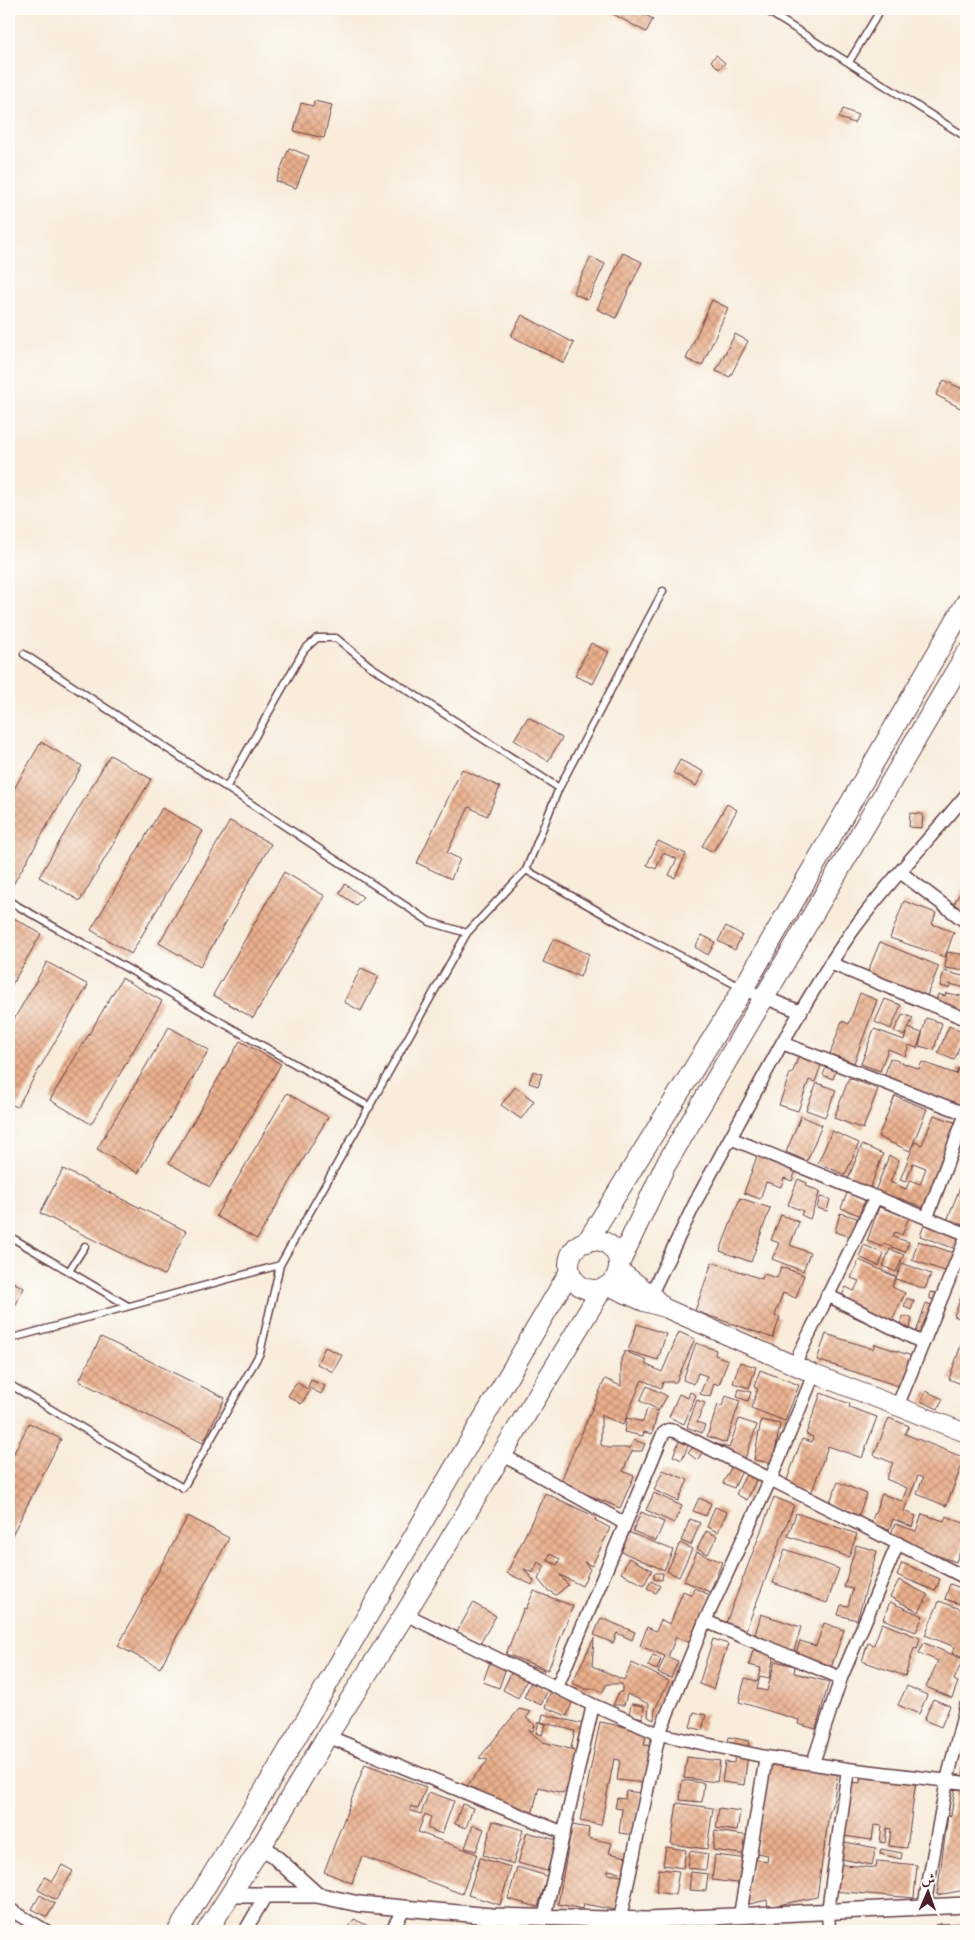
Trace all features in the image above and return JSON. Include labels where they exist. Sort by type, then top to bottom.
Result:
[{"type":"highway","points":[[588,1242],[743,989],[966,603]]},
{"type":"highway","points":[[207,1931],[612,1277],[665,1166],[966,654]]},
{"type":"highway","points":[[595,1241],[609,1245],[618,1257],[612,1277],[586,1289],[578,1285],[570,1271],[570,1264],[575,1250],[588,1242],[595,1241]]},
{"type":"highway","points":[[178,1931],[275,1773],[570,1271]]},
{"type":"main road","points":[[612,1277],[651,1294],[665,1308]]},
{"type":"main road","points":[[612,1277],[644,1302],[665,1308],[814,1374],[966,1433]]},
{"type":"street","points":[[651,1294],[697,1199],[782,1042],[830,963],[855,928],[900,872],[966,795]]},
{"type":"street","points":[[900,872],[966,922]]},
{"type":"street","points":[[830,963],[966,1019]]},
{"type":"street","points":[[743,989],[800,1012]]},
{"type":"street","points":[[782,1042],[966,1114],[927,1217]]},
{"type":"street","points":[[730,1138],[966,1234]]},
{"type":"street","points":[[794,1365],[876,1197]]},
{"type":"street","points":[[897,1407],[966,1238]]},
{"type":"street","points":[[827,1295],[923,1343]]},
{"type":"street","points":[[620,1920],[659,1734],[705,1621],[771,1478],[814,1374]]},
{"type":"street","points":[[557,1687],[624,1523],[663,1434],[668,1430],[674,1431],[771,1478],[966,1578]]},
{"type":"street","points":[[501,1454],[624,1523]]},
{"type":"street","points":[[813,1763],[841,1678],[898,1543]]},
{"type":"street","points":[[405,1614],[593,1705],[659,1734],[766,1757],[966,1783]]},
{"type":"street","points":[[705,1621],[841,1678]]},
{"type":"street","points":[[544,1918],[593,1705]]},
{"type":"street","points":[[924,1907],[947,1780],[966,1706]]},
{"type":"street","points":[[327,1736],[564,1833]]},
{"type":"street","points":[[740,1915],[766,1757]]},
{"type":"street","points":[[828,1931],[828,1911],[848,1769]]},
{"type":"street","points":[[262,1845],[317,1895]]},
{"type":"street","points":[[230,1895],[317,1895],[359,1904],[404,1909],[492,1916],[620,1920],[646,1926],[740,1915],[966,1905]]},
{"type":"street","points":[[244,1931],[266,1895]]},
{"type":"street","points":[[9,1909],[46,1931]]},
{"type":"street","points":[[391,1931],[404,1909]]},
{"type":"street","points":[[485,1931],[492,1916]]},
{"type":"street","points":[[939,1931],[966,1930]]},
{"type":"lane","points":[[764,9],[966,137]]},
{"type":"lane","points":[[849,62],[881,9]]},
{"type":"lane","points":[[9,1384],[183,1488],[260,1352],[280,1264],[467,933],[526,870],[559,788],[663,591]]},
{"type":"lane","points":[[226,788],[304,650],[316,638],[336,638],[370,666],[559,788]]},
{"type":"lane","points":[[24,654],[430,922],[467,933]]},
{"type":"lane","points":[[526,870],[644,937],[743,989]]},
{"type":"lane","points":[[9,901],[370,1107]]},
{"type":"lane","points":[[9,1236],[128,1306]]},
{"type":"lane","points":[[69,1271],[85,1246]]},
{"type":"lane","points":[[9,1339],[280,1264]]},
{"type":"building","points":[[604,9],[634,9],[653,19],[646,32]]},
{"type":"building","points":[[716,55],[725,63],[719,69],[711,61]]},
{"type":"building","points":[[314,101],[332,105],[324,138],[294,131],[301,103],[313,106]]},
{"type":"building","points":[[843,109],[858,115],[854,123],[839,118]]},
{"type":"building","points":[[289,148],[309,156],[296,188],[276,181]]},
{"type":"building","points":[[623,253],[642,262],[616,318],[597,309]]},
{"type":"building","points":[[591,257],[605,264],[588,300],[573,293]]},
{"type":"building","points":[[712,300],[728,308],[702,366],[686,359]]},
{"type":"building","points":[[522,315],[574,343],[564,363],[511,336]]},
{"type":"building","points":[[735,334],[748,341],[730,377],[716,371]]},
{"type":"building","points":[[944,380],[966,391],[966,411],[936,395]]},
{"type":"building","points":[[591,643],[609,652],[593,684],[575,676]]},
{"type":"building","points":[[528,717],[562,738],[548,761],[514,740]]},
{"type":"building","points":[[41,742],[82,766],[11,888],[9,887],[9,798]]},
{"type":"building","points":[[110,755],[151,779],[80,901],[39,877]]},
{"type":"building","points":[[680,760],[704,772],[696,786],[673,773]]},
{"type":"building","points":[[462,769],[500,787],[487,816],[469,807],[447,853],[460,859],[451,879],[417,863]]},
{"type":"building","points":[[727,804],[737,810],[713,852],[702,846]]},
{"type":"building","points":[[162,808],[203,831],[131,954],[91,930]]},
{"type":"building","points":[[910,813],[923,814],[922,828],[909,827]]},
{"type":"building","points":[[230,821],[271,844],[200,967],[159,943]]},
{"type":"building","points":[[658,841],[686,854],[675,878],[669,875],[677,859],[663,853],[656,869],[647,865]]},
{"type":"building","points":[[284,872],[325,896],[253,1018],[213,995]]},
{"type":"building","points":[[966,882],[966,918],[951,909]]},
{"type":"building","points":[[345,884],[363,897],[356,905],[339,893]]},
{"type":"building","points":[[904,901],[936,913],[932,924],[954,932],[945,957],[890,938]]},
{"type":"building","points":[[9,915],[41,934],[9,990]]},
{"type":"building","points":[[726,926],[742,935],[735,950],[718,941]]},
{"type":"building","points":[[702,935],[715,942],[708,955],[695,947]]},
{"type":"building","points":[[553,939],[589,954],[580,977],[543,962]]},
{"type":"building","points":[[880,942],[939,966],[925,1000],[866,976]]},
{"type":"building","points":[[947,952],[966,955],[966,971],[945,968]]},
{"type":"building","points":[[47,962],[88,985],[17,1107],[9,1103],[9,1028]]},
{"type":"building","points":[[361,968],[379,976],[361,1011],[344,1002]]},
{"type":"building","points":[[944,971],[966,977],[966,988],[950,984],[949,988],[940,986]]},
{"type":"building","points":[[122,978],[162,1001],[91,1124],[50,1100]]},
{"type":"building","points":[[860,993],[877,1000],[854,1063],[830,1054],[842,1021],[849,1024]]},
{"type":"building","points":[[946,993],[966,997],[964,1014],[935,1007],[938,994],[945,996]]},
{"type":"building","points":[[885,999],[901,1005],[891,1029],[875,1022]]},
{"type":"building","points":[[903,1014],[913,1018],[904,1036],[894,1031]]},
{"type":"building","points":[[926,1018],[942,1023],[934,1050],[919,1046]]},
{"type":"building","points":[[949,1026],[965,1033],[954,1060],[938,1053]]},
{"type":"building","points":[[169,1027],[209,1050],[138,1173],[97,1149]]},
{"type":"building","points":[[908,1028],[922,1033],[917,1048],[909,1045],[905,1056],[888,1049],[880,1071],[861,1064],[874,1029],[904,1040]]},
{"type":"building","points":[[240,1041],[281,1064],[210,1187],[169,1163]]},
{"type":"building","points":[[966,1044],[966,1059],[961,1057]]},
{"type":"building","points":[[800,1052],[823,1060],[815,1082],[809,1080],[798,1111],[779,1105],[790,1073],[792,1074]]},
{"type":"building","points":[[890,1058],[919,1069],[922,1062],[956,1074],[958,1068],[966,1071],[966,1107],[884,1078]]},
{"type":"building","points":[[827,1065],[837,1068],[833,1079],[823,1075]]},
{"type":"building","points":[[533,1071],[542,1074],[538,1086],[529,1083]]},
{"type":"building","points":[[849,1078],[878,1089],[863,1129],[834,1118]]},
{"type":"building","points":[[817,1083],[836,1090],[825,1117],[806,1110]]},
{"type":"building","points":[[515,1087],[534,1101],[521,1119],[501,1105]]},
{"type":"building","points":[[287,1093],[328,1117],[257,1239],[216,1216]]},
{"type":"building","points":[[895,1096],[927,1109],[910,1151],[878,1137]]},
{"type":"building","points":[[934,1115],[960,1124],[925,1208],[899,1198],[897,1205],[873,1196],[889,1156],[899,1160],[890,1182],[906,1189],[910,1180],[920,1184],[926,1168],[913,1163],[906,1182],[900,1180],[915,1142],[922,1145]]},
{"type":"building","points":[[801,1116],[822,1125],[807,1161],[786,1152]]},
{"type":"building","points":[[832,1131],[859,1143],[845,1175],[818,1163]]},
{"type":"building","points":[[862,1145],[883,1154],[870,1188],[848,1179]]},
{"type":"building","points":[[757,1156],[796,1171],[792,1181],[784,1178],[781,1187],[766,1182],[760,1199],[744,1193]]},
{"type":"building","points":[[63,1169],[186,1231],[164,1275],[40,1213]]},
{"type":"building","points":[[966,1172],[966,1235],[945,1226]]},
{"type":"building","points":[[798,1179],[807,1183],[806,1186],[820,1191],[810,1219],[801,1215],[803,1211],[788,1205]]},
{"type":"building","points":[[848,1191],[866,1198],[859,1215],[841,1208]]},
{"type":"building","points":[[820,1197],[830,1199],[827,1211],[817,1208]]},
{"type":"building","points":[[740,1198],[770,1208],[751,1262],[720,1251]]},
{"type":"building","points":[[879,1207],[909,1217],[902,1235],[895,1232],[893,1237],[909,1242],[905,1252],[884,1244],[883,1247],[867,1241]]},
{"type":"building","points":[[840,1213],[857,1218],[852,1237],[835,1232]]},
{"type":"building","points":[[781,1215],[799,1222],[790,1245],[810,1253],[803,1271],[772,1259],[779,1243],[771,1240]]},
{"type":"building","points":[[925,1223],[961,1237],[956,1249],[920,1236]]},
{"type":"building","points":[[918,1241],[960,1255],[954,1274],[912,1260]]},
{"type":"building","points":[[864,1245],[884,1254],[879,1266],[859,1257]]},
{"type":"building","points":[[890,1249],[904,1255],[896,1272],[883,1266]]},
{"type":"building","points":[[859,1260],[896,1277],[892,1287],[905,1293],[891,1323],[900,1327],[902,1316],[912,1318],[910,1329],[901,1328],[897,1336],[836,1309],[846,1287],[854,1291],[859,1281],[851,1278]]},
{"type":"building","points":[[712,1262],[762,1279],[764,1274],[777,1278],[781,1267],[804,1275],[796,1298],[783,1293],[775,1316],[780,1317],[773,1338],[695,1311]]},
{"type":"building","points":[[902,1263],[931,1274],[925,1289],[896,1279]]},
{"type":"building","points":[[9,1280],[24,1288],[9,1318]]},
{"type":"building","points":[[966,1284],[966,1321],[954,1316]]},
{"type":"building","points":[[930,1292],[938,1293],[937,1300],[930,1299]]},
{"type":"building","points":[[907,1298],[914,1301],[911,1310],[904,1307]]},
{"type":"building","points":[[926,1303],[936,1307],[926,1339],[915,1335]]},
{"type":"building","points":[[637,1324],[666,1334],[658,1360],[628,1351]]},
{"type":"building","points":[[966,1331],[966,1386],[949,1379]]},
{"type":"building","points":[[679,1332],[695,1339],[676,1382],[663,1382],[661,1388],[642,1380],[623,1425],[601,1415],[601,1445],[609,1448],[630,1448],[634,1440],[645,1444],[642,1451],[632,1451],[623,1471],[634,1476],[620,1508],[560,1483],[605,1379],[621,1386],[621,1359],[625,1351],[647,1361],[645,1364],[662,1372]]},
{"type":"building","points":[[826,1334],[873,1349],[875,1344],[915,1357],[905,1388],[817,1360]]},
{"type":"building","points":[[101,1337],[225,1398],[203,1443],[79,1381]]},
{"type":"building","points":[[696,1343],[716,1350],[715,1355],[728,1360],[719,1385],[714,1383],[710,1397],[700,1394],[707,1376],[698,1373],[694,1384],[683,1380]]},
{"type":"building","points":[[325,1347],[342,1355],[333,1372],[317,1364]]},
{"type":"building","points":[[740,1362],[756,1367],[749,1388],[733,1383]]},
{"type":"building","points":[[760,1370],[799,1385],[785,1421],[751,1408],[758,1389],[754,1387]]},
{"type":"building","points":[[311,1380],[325,1386],[321,1394],[308,1387]]},
{"type":"building","points":[[297,1382],[310,1391],[301,1404],[288,1396]]},
{"type":"building","points":[[647,1386],[667,1396],[659,1410],[640,1401]]},
{"type":"building","points":[[739,1389],[751,1392],[748,1401],[737,1397]]},
{"type":"building","points":[[926,1391],[943,1399],[938,1409],[921,1401]]},
{"type":"building","points":[[690,1392],[696,1395],[684,1424],[669,1417],[679,1394],[688,1398]]},
{"type":"building","points":[[821,1393],[850,1404],[849,1407],[877,1417],[862,1458],[828,1446],[811,1494],[785,1485],[802,1439],[812,1442],[813,1437],[806,1434]]},
{"type":"building","points":[[726,1396],[740,1401],[726,1443],[707,1436],[718,1405],[722,1406]]},
{"type":"building","points":[[697,1400],[705,1403],[697,1422],[705,1425],[702,1433],[687,1427]]},
{"type":"building","points":[[647,1409],[658,1411],[652,1434],[644,1432],[643,1436],[624,1432],[627,1418],[643,1422]]},
{"type":"building","points":[[889,1418],[909,1426],[905,1434],[965,1458],[946,1506],[917,1494],[923,1478],[918,1476],[904,1511],[916,1516],[912,1527],[893,1519],[889,1530],[871,1523],[882,1494],[902,1501],[907,1488],[886,1479],[893,1463],[874,1455]]},
{"type":"building","points":[[739,1419],[757,1425],[744,1462],[706,1448],[708,1441],[729,1448]]},
{"type":"building","points":[[761,1420],[780,1424],[773,1463],[754,1460]]},
{"type":"building","points":[[29,1423],[61,1439],[9,1541],[9,1463]]},
{"type":"building","points":[[680,1439],[689,1443],[682,1460],[673,1456]]},
{"type":"building","points":[[694,1446],[703,1452],[697,1460],[688,1453]]},
{"type":"building","points":[[733,1464],[743,1469],[734,1488],[723,1483]]},
{"type":"building","points":[[663,1470],[688,1480],[678,1501],[654,1490]]},
{"type":"building","points":[[748,1471],[758,1476],[747,1500],[736,1494]]},
{"type":"building","points":[[838,1482],[867,1494],[858,1516],[829,1504]]},
{"type":"building","points":[[545,1493],[596,1517],[595,1520],[610,1528],[592,1566],[584,1562],[590,1569],[582,1586],[560,1575],[568,1585],[556,1595],[547,1590],[538,1579],[545,1566],[538,1562],[533,1573],[524,1569],[534,1581],[532,1585],[507,1573]],"holes":[[[550,1554],[560,1559],[557,1565],[547,1560]]]},
{"type":"building","points":[[654,1493],[682,1506],[674,1523],[646,1510]]},
{"type":"building","points":[[774,1497],[794,1505],[744,1635],[724,1628]]},
{"type":"building","points":[[699,1498],[711,1503],[706,1516],[693,1511]]},
{"type":"building","points":[[715,1507],[727,1512],[718,1532],[707,1527]]},
{"type":"building","points":[[641,1512],[664,1522],[656,1541],[633,1531]]},
{"type":"building","points":[[796,1513],[857,1534],[849,1557],[788,1536]]},
{"type":"building","points":[[922,1514],[944,1521],[946,1516],[966,1524],[966,1535],[956,1562],[889,1539],[895,1524],[916,1531]]},
{"type":"building","points":[[188,1516],[229,1538],[160,1668],[118,1646]]},
{"type":"building","points":[[690,1519],[700,1523],[691,1545],[681,1541]]},
{"type":"building","points":[[706,1531],[717,1536],[708,1554],[697,1549]]},
{"type":"building","points":[[628,1532],[673,1550],[664,1570],[620,1551]]},
{"type":"building","points":[[680,1543],[692,1549],[679,1577],[667,1571]]},
{"type":"building","points":[[856,1545],[877,1551],[857,1620],[838,1615],[841,1605],[848,1606],[853,1589],[844,1587]]},
{"type":"building","points":[[785,1549],[839,1569],[827,1603],[773,1583]]},
{"type":"building","points":[[697,1552],[722,1562],[710,1592],[684,1581]]},
{"type":"building","points":[[629,1558],[652,1570],[644,1585],[621,1573]]},
{"type":"building","points":[[902,1563],[940,1579],[935,1591],[897,1575]]},
{"type":"building","points":[[654,1573],[663,1573],[662,1580],[654,1579]]},
{"type":"building","points":[[899,1580],[928,1595],[919,1612],[890,1597]]},
{"type":"building","points":[[651,1581],[660,1586],[656,1593],[647,1588]]},
{"type":"building","points":[[950,1584],[966,1590],[966,1606],[945,1599]]},
{"type":"building","points":[[694,1588],[710,1595],[691,1643],[676,1637],[668,1657],[678,1661],[671,1678],[658,1673],[665,1656],[640,1646],[647,1627],[656,1631],[661,1620],[670,1624],[683,1591],[692,1595]]},
{"type":"building","points":[[534,1591],[573,1606],[548,1670],[506,1654],[524,1608],[526,1609]]},
{"type":"building","points":[[939,1601],[966,1611],[966,1653],[964,1658],[952,1653],[955,1647],[925,1635]]},
{"type":"building","points":[[890,1602],[923,1616],[916,1632],[883,1619]]},
{"type":"building","points":[[473,1603],[496,1616],[478,1647],[456,1634]]},
{"type":"building","points":[[761,1614],[801,1627],[794,1651],[754,1638]]},
{"type":"building","points":[[601,1618],[635,1632],[632,1640],[617,1633],[613,1643],[594,1635]]},
{"type":"building","points":[[824,1623],[844,1630],[830,1671],[794,1659],[800,1641],[816,1646]]},
{"type":"building","points":[[882,1623],[920,1638],[917,1649],[914,1648],[905,1676],[862,1661],[868,1643],[874,1645]]},
{"type":"building","points":[[594,1638],[592,1666],[624,1680],[632,1663],[669,1681],[655,1709],[654,1720],[648,1717],[649,1704],[627,1694],[624,1705],[613,1705],[619,1692],[622,1692],[622,1684],[607,1684],[602,1693],[596,1689],[585,1689],[572,1683]]},
{"type":"building","points":[[713,1639],[728,1644],[713,1689],[699,1684]]},
{"type":"building","points":[[924,1643],[963,1659],[954,1680],[958,1682],[952,1698],[926,1687],[938,1661],[919,1653]]},
{"type":"building","points":[[753,1650],[774,1656],[769,1678],[760,1676],[757,1689],[767,1691],[775,1661],[795,1666],[794,1673],[829,1682],[816,1729],[798,1724],[799,1720],[739,1702],[745,1678],[757,1681],[761,1668],[749,1665]]},
{"type":"building","points":[[653,1655],[661,1659],[657,1670],[648,1666]]},
{"type":"building","points":[[490,1662],[506,1668],[499,1688],[483,1682]]},
{"type":"building","points":[[532,1666],[544,1670],[542,1676],[530,1672]]},
{"type":"building","points":[[512,1671],[528,1678],[518,1698],[503,1690]]},
{"type":"building","points":[[531,1682],[548,1690],[541,1705],[524,1697]]},
{"type":"building","points":[[907,1686],[927,1695],[919,1714],[898,1705]]},
{"type":"building","points":[[551,1691],[573,1700],[567,1716],[545,1707]]},
{"type":"building","points":[[933,1699],[950,1706],[941,1727],[924,1720]]},
{"type":"building","points":[[631,1704],[644,1706],[643,1718],[629,1715]]},
{"type":"building","points":[[519,1709],[531,1712],[526,1718],[535,1725],[533,1731],[528,1730],[543,1742],[574,1750],[571,1748],[575,1731],[541,1722],[543,1714],[587,1725],[572,1781],[563,1793],[539,1787],[532,1815],[462,1792],[488,1760],[479,1758]]},
{"type":"building","points":[[694,1712],[706,1715],[702,1730],[690,1727]]},
{"type":"building","points":[[539,1722],[546,1724],[542,1735],[536,1733]]},
{"type":"building","points":[[600,1722],[647,1731],[644,1745],[652,1746],[645,1783],[617,1780],[620,1760],[614,1759],[601,1825],[580,1821]]},
{"type":"building","points":[[729,1737],[749,1741],[747,1750],[727,1746]]},
{"type":"building","points":[[735,1753],[748,1754],[744,1785],[722,1782],[725,1762],[734,1763]]},
{"type":"building","points":[[965,1754],[966,1775],[963,1775]]},
{"type":"building","points":[[687,1757],[720,1761],[717,1782],[684,1778]]},
{"type":"building","points":[[771,1760],[838,1770],[834,1799],[829,1814],[817,1897],[768,1907],[767,1900],[745,1905],[753,1859],[767,1862],[768,1855],[756,1853]]},
{"type":"building","points":[[365,1764],[426,1787],[418,1809],[411,1806],[409,1810],[421,1814],[429,1792],[454,1801],[442,1834],[427,1828],[431,1817],[425,1814],[418,1832],[477,1854],[462,1894],[362,1856],[352,1883],[324,1872]]},
{"type":"building","points":[[861,1773],[916,1780],[907,1848],[889,1846],[891,1829],[887,1828],[885,1843],[880,1842],[882,1826],[874,1825],[872,1840],[843,1836],[850,1782],[860,1783]]},
{"type":"building","points":[[682,1780],[704,1783],[702,1802],[680,1800]]},
{"type":"building","points":[[956,1782],[966,1784],[966,1890],[937,1895],[948,1815],[951,1816]]},
{"type":"building","points":[[626,1791],[641,1793],[635,1835],[619,1833],[622,1809],[615,1808],[617,1798],[625,1799]]},
{"type":"building","points":[[677,1803],[713,1808],[707,1849],[671,1844]]},
{"type":"building","points":[[462,1804],[473,1808],[466,1828],[455,1824]]},
{"type":"building","points":[[719,1808],[740,1811],[737,1831],[716,1828]]},
{"type":"building","points":[[493,1821],[523,1830],[513,1864],[483,1855]]},
{"type":"building","points":[[473,1825],[484,1829],[476,1851],[465,1848]]},
{"type":"building","points":[[572,1825],[589,1828],[588,1838],[612,1843],[609,1853],[627,1857],[624,1873],[608,1870],[608,1874],[622,1876],[616,1910],[584,1904],[583,1909],[558,1904]]},
{"type":"building","points":[[715,1831],[750,1836],[747,1855],[713,1850]]},
{"type":"building","points":[[527,1832],[556,1840],[547,1871],[518,1863]]},
{"type":"building","points":[[840,1841],[876,1848],[872,1865],[837,1858]]},
{"type":"building","points":[[666,1847],[686,1850],[683,1868],[663,1865]]},
{"type":"building","points":[[881,1849],[902,1853],[901,1859],[880,1854]]},
{"type":"building","points":[[690,1851],[708,1854],[706,1870],[688,1868]]},
{"type":"building","points":[[715,1855],[748,1859],[745,1884],[712,1880]]},
{"type":"building","points":[[480,1858],[511,1867],[500,1905],[468,1895]]},
{"type":"building","points":[[877,1861],[917,1865],[914,1898],[833,1891],[835,1864],[876,1868]]},
{"type":"building","points":[[62,1865],[73,1871],[56,1900],[38,1890],[45,1877],[53,1881]]},
{"type":"building","points":[[517,1867],[547,1876],[538,1907],[508,1899]]},
{"type":"building","points":[[659,1869],[679,1871],[675,1895],[656,1892]]},
{"type":"building","points":[[691,1872],[708,1874],[706,1891],[689,1890]]},
{"type":"building","points":[[40,1895],[55,1904],[47,1917],[32,1909]]},
{"type":"building","points":[[354,1919],[378,1931],[347,1931]]}]
